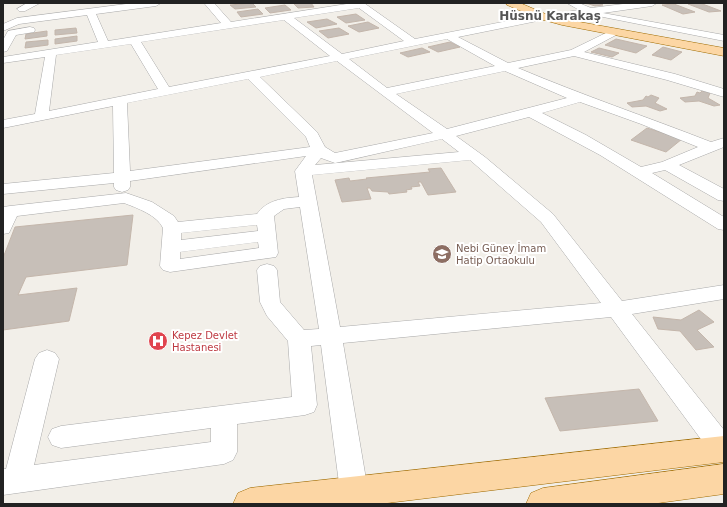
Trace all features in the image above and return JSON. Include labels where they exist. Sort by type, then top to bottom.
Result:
[{"type":"main road","points":[[511,3],[550,16],[614,32],[724,52]]},
{"type":"main road","points":[[526,3],[550,16],[724,48]]},
{"type":"main road","points":[[250,504],[354,491],[724,459]]},
{"type":"main road","points":[[543,504],[724,459]]},
{"type":"street","points":[[9,21],[22,9],[35,3]]},
{"type":"street","points":[[9,21],[133,3]]},
{"type":"street","points":[[9,21],[156,3]]},
{"type":"street","points":[[209,3],[229,26]]},
{"type":"street","points":[[572,3],[595,14],[724,38]]},
{"type":"street","points":[[3,124],[550,16],[652,3]]},
{"type":"street","points":[[3,60],[229,26],[359,4],[413,42]]},
{"type":"street","points":[[90,11],[91,23],[105,45]]},
{"type":"street","points":[[286,17],[385,92],[473,155],[547,218],[618,309],[724,459]]},
{"type":"street","points":[[3,50],[12,33],[40,29]]},
{"type":"street","points":[[385,92],[574,53],[614,32]]},
{"type":"street","points":[[448,36],[506,67],[580,98],[717,145]]},
{"type":"street","points":[[134,40],[166,92]]},
{"type":"street","points":[[41,116],[51,53]]},
{"type":"street","points":[[574,53],[671,77],[724,93]]},
{"type":"street","points":[[251,75],[312,135],[319,150],[330,157],[336,158],[444,135],[531,113],[580,98]]},
{"type":"street","points":[[120,101],[123,182]]},
{"type":"street","points":[[531,113],[566,130],[724,225]]},
{"type":"street","points":[[638,172],[667,165],[717,145]]},
{"type":"street","points":[[319,150],[302,171],[331,337],[354,491]]},
{"type":"street","points":[[3,189],[123,182],[319,150]]},
{"type":"street","points":[[302,171],[473,155]]},
{"type":"street","points":[[667,165],[724,196]]},
{"type":"street","points":[[3,229],[6,211],[126,198],[146,206],[168,220],[172,228],[170,266],[269,253],[266,212],[274,207],[285,204],[307,201]]},
{"type":"street","points":[[172,228],[266,227]]},
{"type":"street","points":[[61,437],[305,405],[299,339],[275,311],[270,302],[267,270]]},
{"type":"street","points":[[299,339],[618,309],[724,292]]},
{"type":"street","points":[[47,359],[10,481],[224,452],[224,416]]},
{"type":"building","points":[[252,3],[256,7],[235,9],[230,5]]},
{"type":"building","points":[[293,3],[311,3],[314,7],[298,8]]},
{"type":"building","points":[[581,3],[599,3],[603,5],[595,6]]},
{"type":"building","points":[[700,3],[721,11],[709,12],[688,4]]},
{"type":"building","points":[[674,4],[695,12],[683,14],[662,5]]},
{"type":"building","points":[[285,5],[291,10],[270,13],[265,8]]},
{"type":"building","points":[[258,9],[263,14],[241,17],[237,12]]},
{"type":"building","points":[[356,14],[365,20],[346,23],[337,17]]},
{"type":"building","points":[[327,19],[337,24],[316,28],[307,22]]},
{"type":"building","points":[[368,22],[379,28],[359,32],[348,26]]},
{"type":"building","points":[[76,28],[77,33],[55,35],[55,30]]},
{"type":"building","points":[[339,28],[349,34],[328,38],[319,31]]},
{"type":"building","points":[[47,31],[47,36],[25,39],[26,34]]},
{"type":"building","points":[[77,36],[77,41],[55,44],[55,39]]},
{"type":"building","points":[[616,39],[647,46],[636,53],[605,45]]},
{"type":"building","points":[[48,40],[48,45],[25,48],[26,42]]},
{"type":"building","points":[[450,42],[460,47],[438,52],[428,47]]},
{"type":"building","points":[[663,47],[682,52],[671,60],[652,55]]},
{"type":"building","points":[[422,48],[430,52],[408,57],[400,53]]},
{"type":"building","points":[[599,48],[619,53],[612,57],[591,52]]},
{"type":"building","points":[[702,91],[710,93],[708,98],[720,105],[714,106],[699,101],[685,102],[680,98],[695,96],[697,92],[700,93]]},
{"type":"building","points":[[651,95],[659,98],[655,103],[667,109],[660,111],[646,106],[632,107],[627,103],[643,100],[646,96],[648,97]]},
{"type":"building","points":[[647,128],[682,139],[666,152],[631,140]]},
{"type":"building","points":[[441,168],[456,192],[428,195],[421,182],[418,182],[420,186],[411,187],[412,189],[406,190],[407,192],[389,194],[388,192],[372,191],[370,188],[367,188],[371,199],[342,202],[335,180],[349,178],[350,181],[430,172],[428,169]]},
{"type":"building","points":[[133,215],[127,265],[26,277],[18,295],[77,288],[69,321],[3,330],[3,258],[15,227]]},
{"type":"building","points":[[699,310],[714,322],[697,330],[714,347],[696,350],[680,331],[658,329],[653,317],[681,320]]},
{"type":"building","points":[[639,389],[658,421],[560,431],[545,398]]},
{"type":"place","name":"Nebi Güney İmam Hatip Ortaokulu","points":[[442,254]]},
{"type":"place","name":"Kepez Devlet Hastanesi","points":[[158,341]]},
{"type":"district","name":"Hüsnü Karakaş","points":[[550,16]]}]
